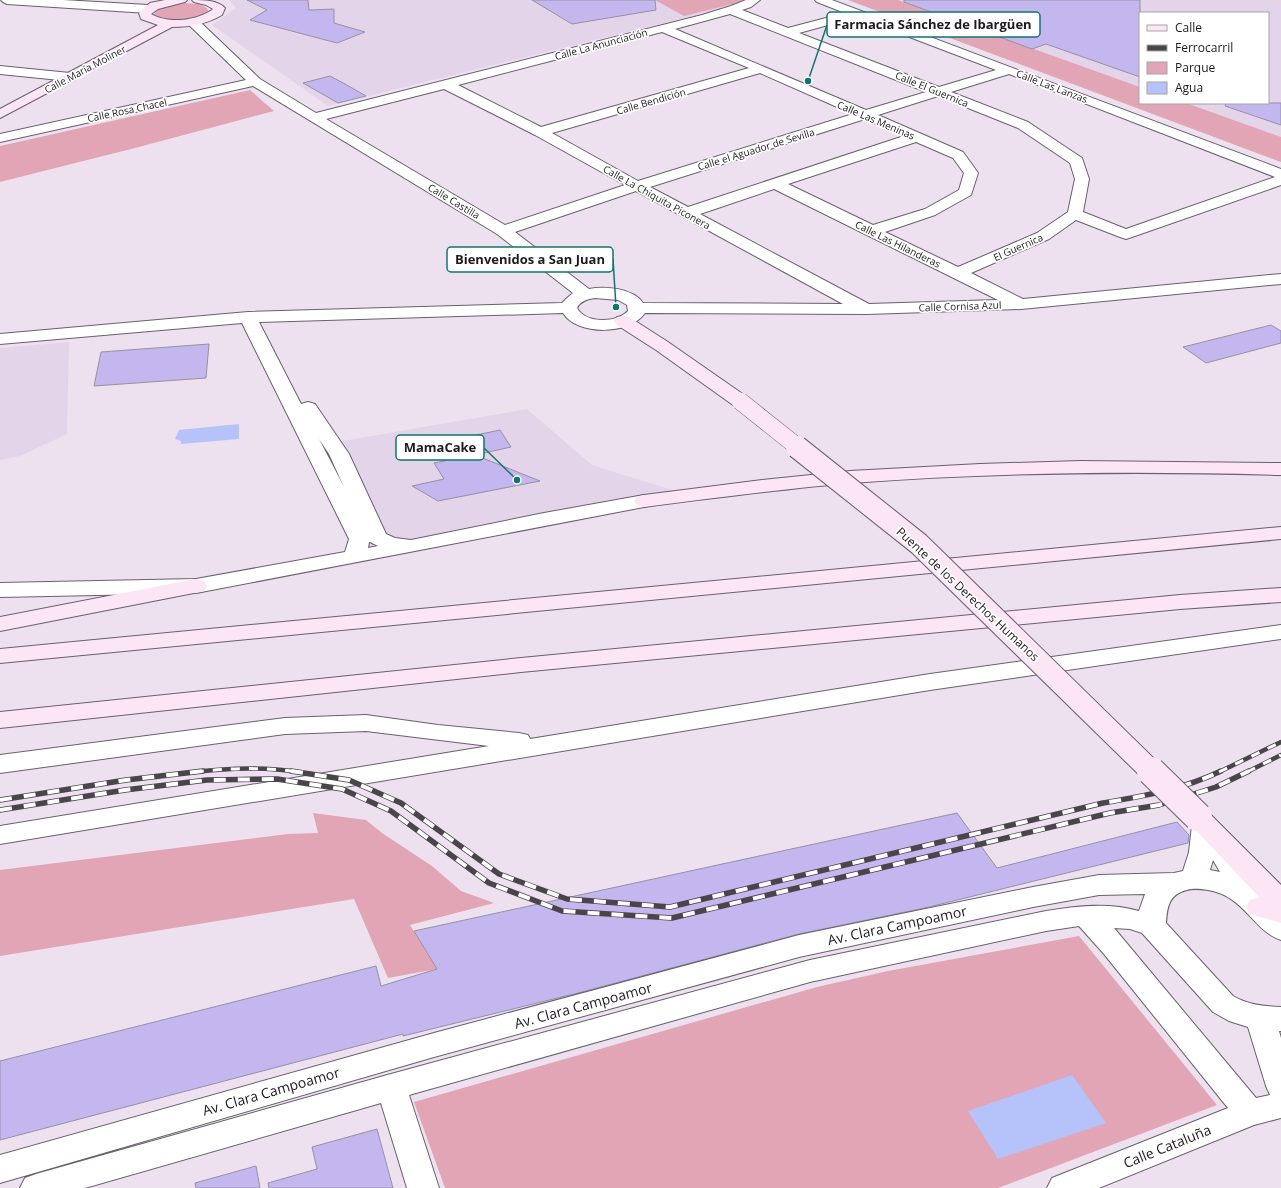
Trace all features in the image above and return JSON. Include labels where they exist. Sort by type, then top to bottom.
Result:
[{"type":"main road","points":[[181,0],[163,3],[148,9],[145,16],[149,20],[157,22],[192,22],[204,20],[218,12],[219,8],[211,1],[198,0]]},
{"type":"main road","name":"Calle María Moliner","points":[[0,104],[157,22]]},
{"type":"main road","name":"Calle María Moliner","points":[[0,114],[171,23]]},
{"type":"main road","name":"Puente de los Derechos Humanos","points":[[624,322],[662,346],[740,401],[919,544],[1020,641],[1202,821]]},
{"type":"main road","points":[[644,501],[801,482],[956,470],[1201,467],[1281,469]]},
{"type":"main road","points":[[0,656],[1281,533]]},
{"type":"main road","points":[[0,624],[196,586]]},
{"type":"main road","points":[[0,720],[521,665],[1180,602],[1281,595]]},
{"type":"main road","points":[[1202,821],[1267,904]]},
{"type":"street","points":[[7,0],[148,9]]},
{"type":"street","name":"Calle La Anunciación","points":[[313,118],[447,85],[730,10],[754,0]]},
{"type":"street","name":"Calle Las Lanzas","points":[[821,0],[1010,70],[1281,174]]},
{"type":"street","name":"Calle El Guernica","points":[[730,10],[1023,125],[1077,161],[1082,180],[1075,214]]},
{"type":"street","points":[[788,32],[856,14]]},
{"type":"street","name":"Calle Castilla","points":[[192,22],[255,82],[503,231],[586,295]]},
{"type":"street","name":"Calle Las Meninas","points":[[662,28],[761,69],[864,116],[958,155],[971,173],[966,192],[930,212],[871,231]]},
{"type":"street","name":"Calle Bendición","points":[[540,132],[761,69]]},
{"type":"street","points":[[0,70],[70,77]]},
{"type":"street","name":"Calle el Aguador de Sevilla","points":[[503,231],[637,186],[1010,70]]},
{"type":"street","name":"Calle Rosa Chacel","points":[[0,138],[255,82]]},
{"type":"street","name":"Calle La Chiquita Piconera","points":[[447,85],[540,132],[637,186],[867,309]]},
{"type":"street","points":[[687,213],[916,137]]},
{"type":"street","points":[[1075,214],[1126,234],[1281,180]]},
{"type":"street","name":"Calle Las Hilanderas","points":[[776,184],[1021,304]]},
{"type":"street","name":"El Guernica","points":[[958,273],[1044,236],[1075,214]]},
{"type":"street","name":"Calle Cornisa Azul","points":[[638,308],[867,309],[1021,304],[1281,278]]},
{"type":"street","points":[[604,293],[624,295],[636,303],[638,308],[636,314],[624,322],[603,325],[592,324],[575,318],[570,314],[568,308],[574,300],[586,295],[604,293]]},
{"type":"street","points":[[0,339],[248,317],[568,308]]},
{"type":"street","points":[[248,317],[360,539],[354,557]]},
{"type":"street","points":[[278,376],[300,396],[339,454],[377,538],[392,544],[412,546]]},
{"type":"street","points":[[0,590],[196,586],[644,501]]},
{"type":"street","points":[[0,835],[938,681],[1281,632]]},
{"type":"street","points":[[0,764],[285,726],[366,723],[438,733],[548,744]]},
{"type":"street","points":[[1152,926],[1153,911],[1159,893],[1184,880],[1202,852],[1202,821]]},
{"type":"street","points":[[1202,821],[1267,904],[1281,929]]},
{"type":"street","name":"Av. Clara Campoamor","points":[[0,1169],[434,1045],[799,946],[1033,897],[1099,885],[1184,880],[1221,882],[1267,904]]},
{"type":"street","points":[[1085,915],[1114,946],[1273,1100]]},
{"type":"street","points":[[36,1188],[391,1087],[810,971],[1046,921],[1085,915],[1131,919],[1152,926],[1224,1004],[1239,1013],[1271,1019],[1273,1100]]},
{"type":"street","points":[[391,1087],[423,1188]]},
{"type":"street","name":"Calle Cataluña","points":[[1063,1188],[1273,1100]]},
{"type":"shaded area","points":[[229,0],[753,1],[328,106],[212,25],[236,8]]},
{"type":"shaded area","points":[[898,0],[1281,0],[1281,137],[1189,104],[1269,104],[1269,12],[1139,12],[1139,87]]},
{"type":"shaded area","points":[[69,342],[67,434],[20,456],[0,460],[0,348]]},
{"type":"shaded area","points":[[527,409],[592,465],[688,495],[369,554],[314,446]]},
{"type":"green space","points":[[655,0],[749,0],[684,16]]},
{"type":"green space","points":[[848,0],[898,0],[1139,87],[1139,104],[1189,104],[1281,137],[1281,162]]},
{"type":"green space","points":[[184,3],[199,4],[207,8],[208,11],[197,17],[172,21],[164,20],[154,14],[160,8]]},
{"type":"green space","points":[[250,90],[274,111],[0,182],[0,146]]},
{"type":"green space","points":[[313,813],[366,820],[382,833],[432,866],[461,891],[494,903],[410,925],[437,969],[388,978],[354,899],[0,956],[0,870],[288,834],[318,833]]},
{"type":"green space","points":[[1079,936],[1217,1105],[998,1188],[445,1188],[414,1102],[817,987],[888,971]]},
{"type":"water","points":[[239,424],[239,439],[181,444],[181,441],[175,439],[179,430]]},
{"type":"water","points":[[1072,1075],[1106,1123],[998,1159],[968,1111]]},
{"type":"building","points":[[247,0],[308,0],[309,10],[334,9],[334,23],[365,32],[337,43],[250,20],[267,10]]},
{"type":"building","points":[[532,0],[655,0],[656,10],[572,24]]},
{"type":"building","points":[[904,0],[1140,0],[1139,77],[1046,44],[1032,49],[904,2]]},
{"type":"building","points":[[330,76],[366,96],[338,103],[303,83]]},
{"type":"building","points":[[1281,103],[1281,125],[1225,106],[1226,104]]},
{"type":"building","points":[[1271,325],[1281,331],[1281,343],[1206,363],[1183,347]]},
{"type":"building","points":[[209,344],[206,378],[94,386],[101,352]]},
{"type":"building","points":[[500,430],[511,447],[475,455],[540,481],[438,501],[412,486],[444,479],[434,463],[445,461],[431,437],[443,442]]},
{"type":"building","points":[[957,813],[997,868],[1177,822],[1189,835],[1188,843],[929,907],[799,934],[578,993],[403,1036],[403,1034],[0,1140],[0,1061],[376,966],[381,986],[437,969],[414,931]]},
{"type":"building","points":[[377,1129],[393,1188],[269,1188],[268,1183],[317,1169],[312,1147]]},
{"type":"building","points":[[256,1166],[260,1188],[196,1188],[195,1183]]},
{"type":"railway","points":[[1219,772],[1281,742]]},
{"type":"railway","points":[[1249,771],[1281,755]]},
{"type":"railway","points":[[195,772],[246,769],[273,769],[296,772]]},
{"type":"railway","points":[[0,800],[126,780],[203,771]]},
{"type":"railway","points":[[291,771],[296,772]]},
{"type":"railway","points":[[296,772],[349,780],[401,803],[499,874],[567,899],[670,907],[1103,803],[1164,791],[1193,783],[1221,771]]},
{"type":"railway","points":[[0,810],[125,790],[207,780],[277,779],[342,789],[391,811],[489,883],[562,911],[672,918],[1110,813],[1159,805],[1216,787],[1249,771]]},
{"type":"place","name":"Farmacia Sánchez de Ibargüen","points":[[808,81]]},
{"type":"place","name":"Bienvenidos a San Juan","points":[[616,307]]},
{"type":"place","name":"MamaCake","points":[[517,480]]}]
